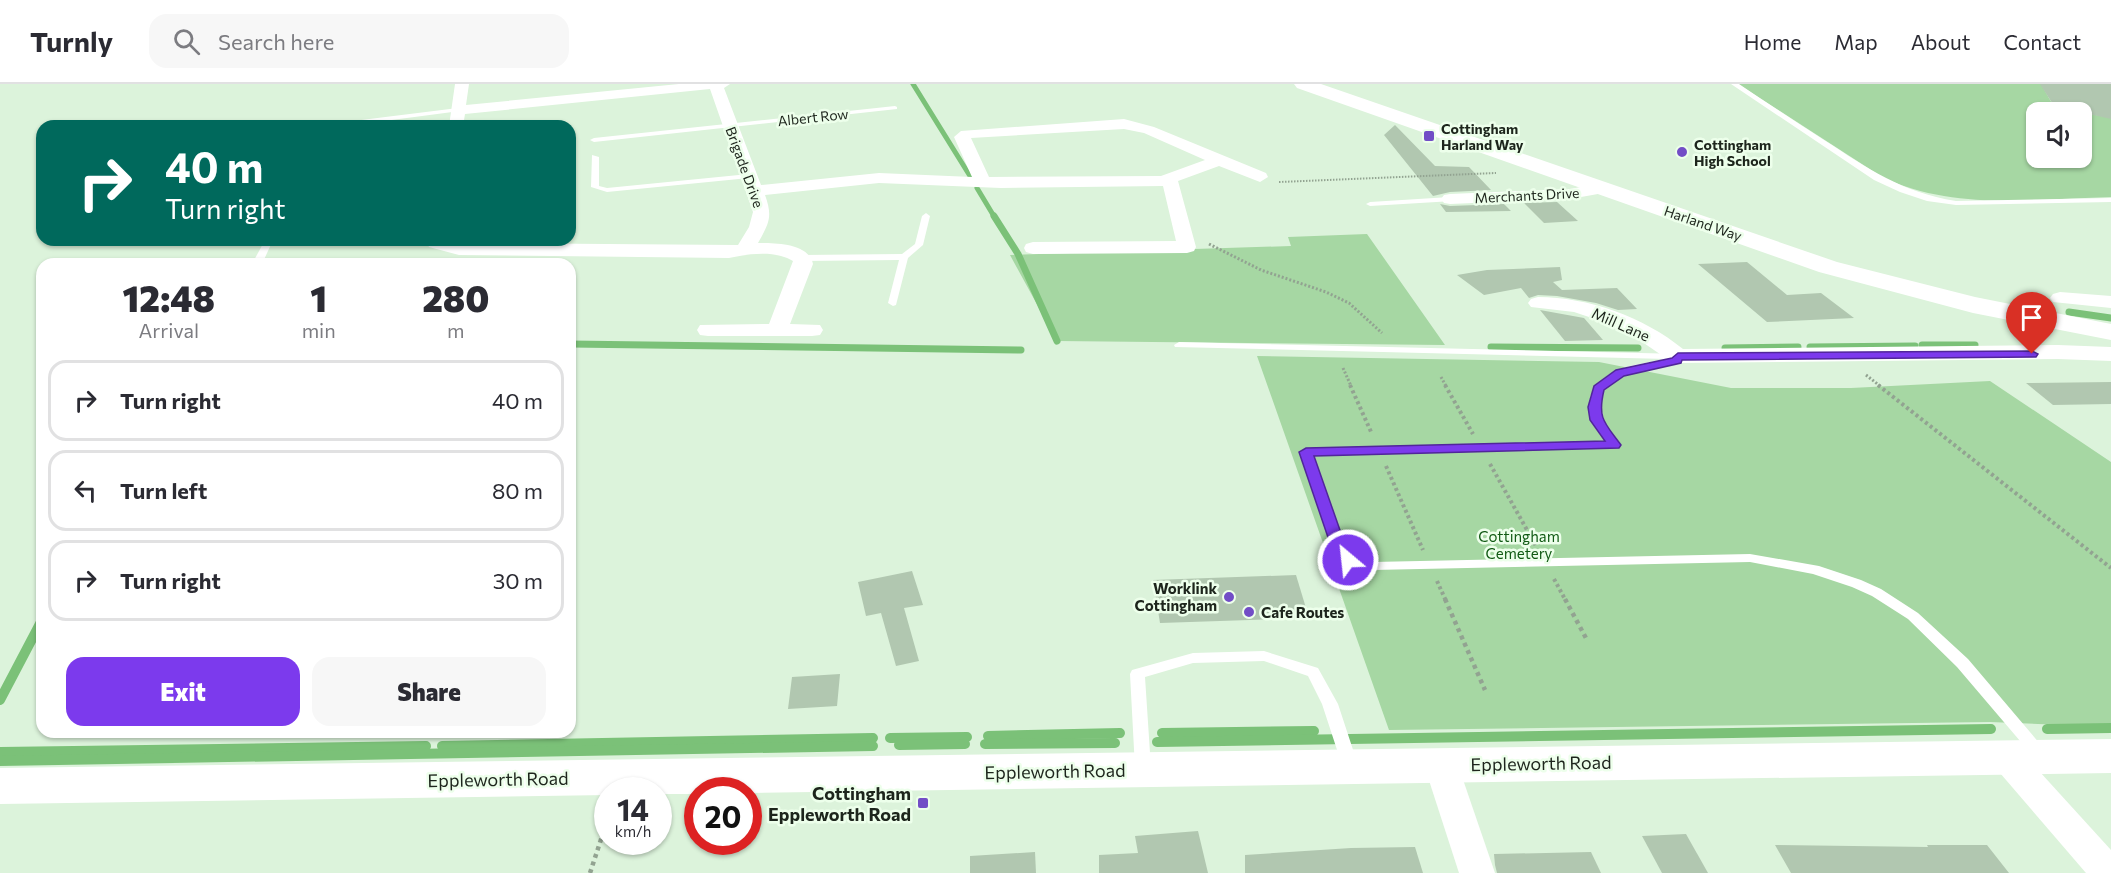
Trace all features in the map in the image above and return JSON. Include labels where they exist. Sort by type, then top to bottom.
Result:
[{"type":"street","points":[[462,84],[457,118],[596,90],[723,84]]},
{"type":"street","name":"Harland Way","points":[[1303,84],[1828,267],[1973,306],[2111,332]]},
{"type":"street","name":"Brigade Drive","points":[[716,85],[762,212],[758,227],[746,248]]},
{"type":"street","points":[[983,182],[962,137],[967,134],[1124,124],[1149,130],[1260,177]]},
{"type":"street","points":[[1163,181],[1219,160]]},
{"type":"street","points":[[752,184],[879,178],[983,182],[1163,181],[1171,183],[1187,247],[1033,248]]},
{"type":"street","name":"Merchants Drive","points":[[1450,199],[1570,194],[1603,188]]},
{"type":"street","points":[[448,246],[459,249],[729,252],[746,248],[796,253],[802,258],[803,264],[777,330]]},
{"type":"street","points":[[478,258],[486,249]]},
{"type":"street","points":[[2060,298],[2111,303]]},
{"type":"street","name":"Mill Lane","points":[[1538,303],[1557,303],[1588,309],[1659,341],[1678,356]]},
{"type":"street","points":[[2058,352],[2066,347],[2061,324]]},
{"type":"street","points":[[708,330],[812,330]]},
{"type":"street","points":[[1678,356],[2058,352],[2111,354]]},
{"type":"street","name":"Eppleworth Road","points":[[0,786],[2111,756]]},
{"type":"street","points":[[2025,757],[2109,873]]},
{"type":"street","points":[[1441,765],[1477,873]]},
{"type":"lane","points":[[1734,84],[1877,178],[1930,199],[1956,203],[2111,200]]},
{"type":"lane","name":"Albert Row","points":[[594,140],[895,108]]},
{"type":"lane","points":[[425,120],[457,118]]},
{"type":"lane","points":[[595,157],[595,187],[607,190],[752,184]]},
{"type":"lane","points":[[1370,204],[1450,199]]},
{"type":"lane","points":[[802,258],[904,256],[919,245],[926,216]]},
{"type":"lane","points":[[893,303],[904,256]]},
{"type":"lane","points":[[1179,345],[1678,356]]},
{"type":"lane","points":[[1678,356],[1676,360],[1620,373],[1598,388],[1594,407],[1596,420],[1614,445],[1306,452],[1341,555],[1348,560],[1373,566],[1750,558],[1789,563],[1852,582],[1882,596],[1912,615],[1932,634],[2025,757]]},
{"type":"lane","points":[[1143,769],[1137,674],[1193,657],[1264,656],[1313,672],[1330,704],[1351,766]]},
{"type":"path","points":[[1260,177],[1276,182],[1554,171]]},
{"type":"path","points":[[1182,229],[1228,255],[1261,270],[1326,292],[1349,303],[1385,336]]},
{"type":"path","points":[[1842,356],[2111,568]]},
{"type":"path","points":[[1343,368],[1485,690]]},
{"type":"path","points":[[1441,377],[1587,640]]},
{"type":"path","points":[[590,873],[596,855]]},
{"type":"green space","points":[[1738,84],[2041,84],[2051,102],[2026,102],[2026,168],[2092,168],[2092,114],[2111,118],[2111,197],[2024,201],[1966,199],[1909,188],[1882,177]]},
{"type":"green space","points":[[1367,234],[1445,345],[1057,341],[1010,255],[1291,246],[1288,237]]},
{"type":"green space","name":"Cottingham Cemetery","points":[[1257,356],[1599,362],[1731,388],[1851,388],[1990,381],[2111,462],[2111,727],[1990,722],[1389,730]]},
{"type":"building","points":[[2040,84],[2111,84],[2111,119],[2092,115],[2092,102],[2051,102]]},
{"type":"building","points":[[1395,125],[1435,166],[1469,167],[1491,190],[1450,192],[1433,196],[1384,135]]},
{"type":"building","points":[[1557,202],[1578,221],[1544,223],[1524,203]]},
{"type":"building","points":[[1440,204],[1450,206],[1504,204],[1511,211],[1446,212]]},
{"type":"building","points":[[1747,262],[1787,295],[1821,293],[1854,318],[1767,322],[1698,264]]},
{"type":"building","points":[[1560,267],[1562,280],[1553,282],[1562,290],[1617,288],[1637,309],[1618,310],[1596,303],[1557,296],[1538,295],[1529,298],[1521,288],[1484,295],[1457,275],[1487,270]]},
{"type":"building","points":[[1540,310],[1584,318],[1603,340],[1565,341]]},
{"type":"building","points":[[2111,382],[2111,404],[2053,405],[2026,383]]},
{"type":"building","points":[[912,571],[923,605],[904,608],[919,661],[896,666],[881,613],[866,616],[858,582]]},
{"type":"building","points":[[1296,575],[1309,618],[1160,623],[1153,580]]},
{"type":"building","points":[[840,674],[837,706],[788,709],[792,677]]},
{"type":"building","points":[[1198,831],[1208,873],[1099,873],[1099,855],[1138,853],[1135,836]]},
{"type":"building","points":[[1686,834],[1708,873],[1662,873],[1642,836]]},
{"type":"building","points":[[1775,845],[1928,847],[1927,845],[1987,845],[2009,873],[1791,873]]},
{"type":"building","points":[[1415,847],[1423,873],[1245,873],[1245,855],[1351,848]]},
{"type":"building","points":[[1035,852],[1036,873],[970,873],[970,856]]},
{"type":"building","points":[[1591,852],[1601,873],[1497,873],[1494,854]]},
{"type":"waterway","points":[[913,84],[970,176]]},
{"type":"waterway","points":[[977,188],[995,218]]},
{"type":"waterway","points":[[994,216],[1018,254],[1057,341]]},
{"type":"waterway","points":[[2069,312],[2111,318]]},
{"type":"waterway","points":[[576,344],[1021,350]]},
{"type":"waterway","points":[[1922,345],[1975,345]]},
{"type":"waterway","points":[[1810,347],[1915,346]]},
{"type":"waterway","points":[[1491,347],[1638,348]]},
{"type":"waterway","points":[[1725,348],[1798,347]]},
{"type":"waterway","points":[[0,700],[36,631]]},
{"type":"waterway","points":[[2047,729],[2111,728]]},
{"type":"waterway","points":[[1157,742],[1991,729]]},
{"type":"waterway","points":[[1162,733],[1314,731]]},
{"type":"waterway","points":[[988,736],[1120,733]]},
{"type":"waterway","points":[[890,738],[967,737]]},
{"type":"waterway","points":[[442,746],[873,738]]},
{"type":"waterway","points":[[985,744],[1115,743]]},
{"type":"waterway","points":[[899,745],[965,744]]},
{"type":"waterway","points":[[0,752],[426,746]]},
{"type":"waterway","points":[[0,761],[873,746]]},
{"type":"place","name":"Cottingham Harland Way","points":[[1429,136]]},
{"type":"place","name":"Cottingham High School","points":[[1682,152]]},
{"type":"place","name":"Worklink Cottingham","points":[[1229,597]]},
{"type":"place","name":"Cafe Routes","points":[[1249,612]]},
{"type":"place","name":"Cottingham Eppleworth Road","points":[[923,803]]},
{"type":"route","points":[[1348,560],[1341,555],[1306,452],[1614,445],[1596,420],[1594,407],[1598,388],[1620,373],[1676,360],[1678,356],[2032,354]]}]
